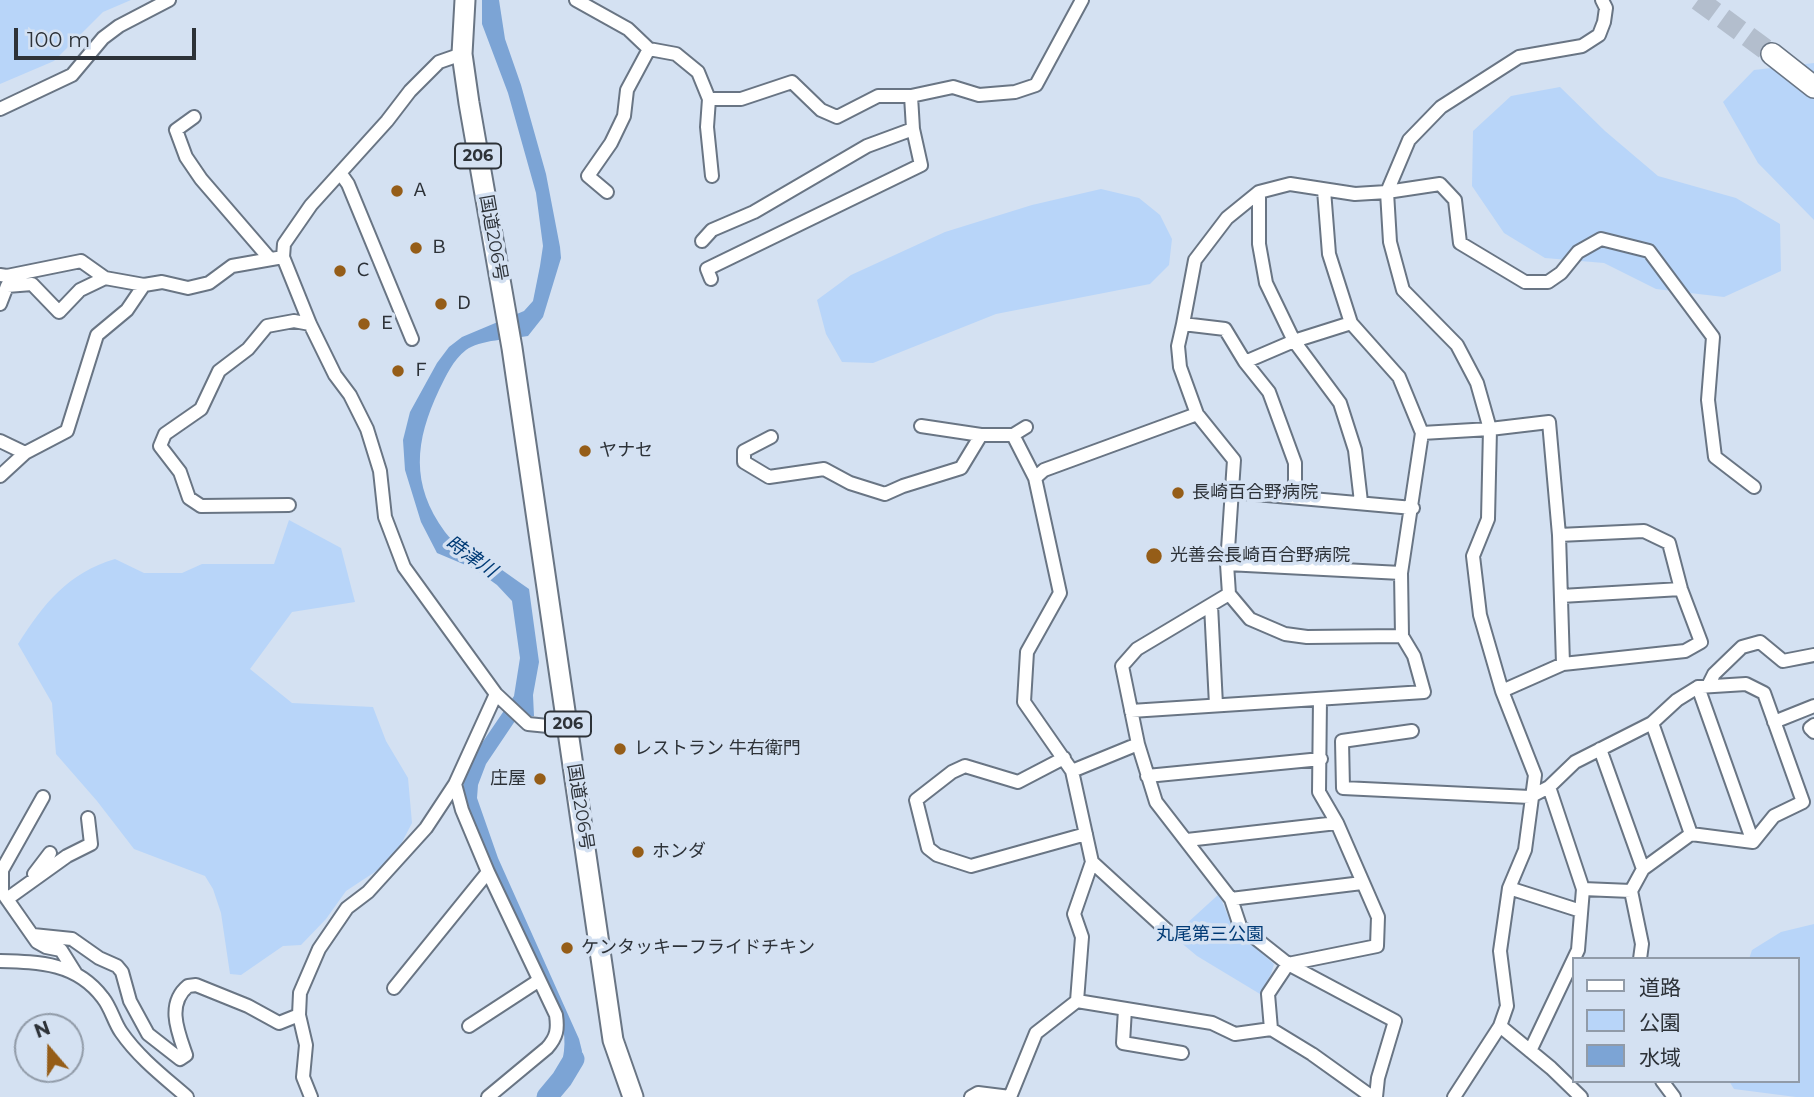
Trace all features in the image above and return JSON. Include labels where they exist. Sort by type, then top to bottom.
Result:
[{"type":"highway","name":"国道206号","points":[[465,0],[462,54],[512,348],[612,1040],[633,1097]]},
{"type":"highway","points":[[1814,76],[1774,50],[1814,87]]},
{"type":"street","points":[[0,109],[72,75],[103,38],[119,26],[169,0]]},
{"type":"street","points":[[576,0],[628,29],[649,49],[676,54],[698,72],[709,99],[707,127],[712,176]]},
{"type":"street","points":[[709,99],[741,99],[792,82],[821,110],[837,117],[877,96],[911,96],[953,87],[979,94],[1015,92],[1037,85],[1082,0]]},
{"type":"street","points":[[1454,1097],[1500,1026],[1507,1006],[1500,951],[1509,888],[1525,850],[1535,775],[1502,691],[1480,615],[1473,556],[1488,519],[1490,429],[1477,383],[1457,345],[1403,290],[1390,242],[1387,192],[1409,140],[1441,107],[1519,57],[1582,46],[1599,34],[1606,8],[1602,0]]},
{"type":"street","points":[[607,192],[587,176],[611,143],[624,116],[627,90],[649,49]]},
{"type":"street","points":[[277,258],[304,215],[410,91],[439,62],[462,54]]},
{"type":"street","points":[[711,279],[707,269],[921,165],[913,129],[911,96]]},
{"type":"street","points":[[194,117],[176,130],[186,157],[201,179],[277,258],[335,374],[350,395],[367,429],[380,471],[385,517],[404,567],[496,694],[528,724],[568,728]]},
{"type":"street","points":[[702,241],[712,230],[754,212],[867,146],[913,129]]},
{"type":"street","points":[[341,174],[348,184],[412,339]]},
{"type":"street","points":[[1402,636],[1285,634],[1250,619],[1229,594],[1227,564],[1234,460],[1197,414],[1180,367],[1178,346],[1195,260],[1227,218],[1259,192],[1290,184],[1354,194],[1440,184],[1455,200],[1460,243],[1525,282],[1548,282],[1561,273],[1578,252],[1601,239],[1649,251],[1713,337],[1708,400],[1715,457],[1754,487]]},
{"type":"street","points":[[1131,711],[1424,692],[1414,656],[1402,636],[1401,573],[1413,508],[1422,433],[1399,377],[1351,323],[1329,254],[1324,190]]},
{"type":"street","points":[[1259,192],[1259,244],[1266,283],[1294,341],[1340,403],[1355,450],[1361,502]]},
{"type":"street","points":[[0,304],[2,282],[8,276],[81,261],[105,278],[144,285],[162,282],[188,288],[209,283],[232,266],[277,258]]},
{"type":"street","points":[[2,282],[32,284],[59,312],[80,290],[105,278]]},
{"type":"street","points":[[0,476],[25,453],[67,431],[97,335],[127,310],[144,285]]},
{"type":"street","points":[[289,505],[201,506],[189,498],[180,472],[160,446],[166,434],[201,409],[219,371],[248,349],[267,326],[294,321],[310,324]]},
{"type":"street","points":[[1245,362],[1294,341],[1351,323]]},
{"type":"street","points":[[1183,324],[1225,330],[1245,362],[1269,392],[1295,463],[1295,497]]},
{"type":"street","points":[[1035,478],[1044,470],[1197,414]]},
{"type":"street","points":[[1422,433],[1549,422],[1559,535],[1563,664]]},
{"type":"street","points":[[921,426],[981,435],[1013,435],[1026,427]]},
{"type":"street","points":[[771,437],[744,451],[744,462],[769,477],[824,468],[850,483],[885,494],[961,468],[981,435]]},
{"type":"street","points":[[1013,435],[1035,478],[1060,593],[1027,652],[1024,702],[1072,771],[1092,862],[1074,914],[1082,937],[1077,1001]]},
{"type":"street","points":[[0,441],[25,453]]},
{"type":"street","points":[[1233,492],[1413,508]]},
{"type":"street","points":[[1502,691],[1563,664],[1685,651],[1701,642],[1681,589],[1669,543],[1644,531],[1559,535]]},
{"type":"street","points":[[1227,564],[1401,573]]},
{"type":"street","points":[[1561,596],[1681,589]]},
{"type":"street","points":[[971,1097],[978,1093],[1010,1097],[1036,1032],[1077,1001],[1212,1023],[1235,1034],[1271,1029],[1374,1097],[1395,1021],[1288,964],[1240,926],[1231,899],[1156,802],[1147,776],[1122,666],[1137,649],[1229,594]]},
{"type":"street","points":[[1211,604],[1216,705]]},
{"type":"street","points":[[1412,731],[1342,741],[1343,788],[1530,797],[1549,787],[1575,762],[1652,723],[1677,701],[1703,686],[1742,647],[1760,642],[1783,661],[1814,655]]},
{"type":"street","points":[[1703,686],[1746,684],[1764,693],[1808,803],[1774,816],[1753,842]]},
{"type":"street","points":[[1703,686],[1753,842]]},
{"type":"street","points":[[312,1097],[303,1077],[306,1045],[299,1015],[300,993],[318,949],[347,908],[368,892],[426,828],[455,784],[496,694]]},
{"type":"street","points":[[1271,1029],[1268,994],[1288,964],[1377,946],[1378,917],[1337,823],[1319,792],[1320,699]]},
{"type":"street","points":[[1774,722],[1814,706]]},
{"type":"street","points":[[1652,723],[1691,834]]},
{"type":"street","points":[[1814,725],[1810,728],[1814,732]]},
{"type":"street","points":[[1072,771],[1138,744]]},
{"type":"street","points":[[1600,749],[1643,869]]},
{"type":"street","points":[[1063,758],[1018,782],[965,766],[952,772],[916,800],[928,848],[937,855],[971,866],[1086,834]]},
{"type":"street","points":[[1147,776],[1321,759]]},
{"type":"street","points":[[455,784],[462,810],[488,872],[556,1015],[556,1038],[488,1097]]},
{"type":"street","points":[[1549,787],[1584,889],[1578,950],[1575,957]]},
{"type":"street","points":[[43,797],[2,870],[2,892],[37,942],[61,950],[76,974]]},
{"type":"street","points":[[7,899],[67,856],[95,846],[88,818]]},
{"type":"street","points":[[1187,840],[1337,823]]},
{"type":"street","points":[[1640,957],[1642,944],[1632,891],[1643,869],[1691,834],[1753,842]]},
{"type":"street","points":[[29,883],[50,853]]},
{"type":"street","points":[[1092,862],[1173,936]]},
{"type":"street","points":[[394,988],[488,872]]},
{"type":"street","points":[[1231,899],[1362,883]]},
{"type":"street","points":[[1509,888],[1581,911]]},
{"type":"street","points":[[1584,889],[1632,891]]},
{"type":"street","points":[[33,935],[72,939],[99,958],[117,966],[122,972],[130,1001],[148,1034],[180,1059],[186,1055],[178,1033],[175,1006],[178,997],[188,986],[197,985],[248,1006],[279,1023],[299,1015]]},
{"type":"street","points":[[0,961],[42,962],[66,968],[76,974],[104,999],[120,1030],[137,1052],[187,1097]]},
{"type":"street","points":[[1530,1051],[1573,961]]},
{"type":"street","points":[[469,1026],[538,981]]},
{"type":"street","points":[[1125,1009],[1123,1043],[1182,1053]]},
{"type":"street","points":[[1500,1026],[1552,1068],[1581,1097]]},
{"type":"green space","points":[[0,0],[131,0],[103,12],[54,61],[0,84]]},
{"type":"green space","points":[[1814,63],[1814,220],[1758,163],[1723,102],[1754,70]]},
{"type":"green space","points":[[1560,87],[1605,131],[1658,176],[1736,198],[1780,224],[1781,271],[1724,297],[1656,289],[1604,263],[1545,258],[1504,233],[1472,186],[1473,131],[1511,96]]},
{"type":"green space","points":[[1101,189],[1139,198],[1160,215],[1172,239],[1169,265],[1150,284],[996,314],[873,363],[842,362],[826,334],[817,300],[851,275],[945,232],[1032,205]]},
{"type":"green space","points":[[289,520],[341,548],[355,602],[292,612],[250,669],[292,703],[373,707],[386,741],[408,778],[412,823],[399,848],[384,866],[346,891],[326,919],[301,945],[283,946],[241,975],[230,974],[221,913],[213,889],[205,876],[134,849],[56,754],[52,703],[18,644],[59,591],[98,565],[115,559],[144,573],[182,573],[202,564],[274,564]]},
{"type":"green space","name":"丸尾第三公園","points":[[1219,894],[1233,928],[1274,964],[1260,994],[1197,956],[1173,936]]},
{"type":"green space","points":[[1814,924],[1814,1097],[1734,1089],[1730,1083],[1800,1083],[1800,957],[1750,957],[1752,950],[1781,932]]},
{"type":"water","name":"時津川","points":[[482,0],[499,0],[505,39],[546,174],[561,258],[543,317],[528,336],[479,344],[466,350],[454,363],[425,427],[421,445],[421,479],[434,514],[449,537],[529,589],[539,662],[533,695],[534,716],[515,721],[486,764],[478,785],[477,798],[498,858],[579,1039],[581,1065],[563,1083],[557,1079],[564,1051],[562,1022],[489,861],[464,798],[463,780],[467,765],[514,696],[520,658],[512,601],[497,585],[475,569],[437,553],[421,522],[405,470],[403,440],[410,412],[437,363],[449,347],[462,337],[524,311],[533,301],[540,266],[543,246],[536,193],[508,93],[482,24]]},
{"type":"waterway","name":"時津川","points":[[547,1097],[574,1059]]},
{"type":"tunnel","points":[[1698,0],[1772,54]]},
{"type":"place","name":"Ａ","points":[[397,191]]},
{"type":"place","name":"Ｂ","points":[[416,248]]},
{"type":"place","name":"Ｃ","points":[[340,271]]},
{"type":"place","name":"Ｄ","points":[[441,304]]},
{"type":"place","name":"Ｅ","points":[[364,324]]},
{"type":"place","name":"Ｆ","points":[[398,371]]},
{"type":"place","name":"ヤナセ","points":[[585,451]]},
{"type":"place","name":"長崎百合野病院","points":[[1178,493]]},
{"type":"place","name":"光善会長崎百合野病院","points":[[1154,556]]},
{"type":"place","name":"レストラン 牛右衛門","points":[[620,749]]},
{"type":"place","name":"庄屋","points":[[540,779]]},
{"type":"place","name":"ホンダ","points":[[638,852]]},
{"type":"place","name":"ケンタッキーフライドチキン","points":[[567,948]]}]
